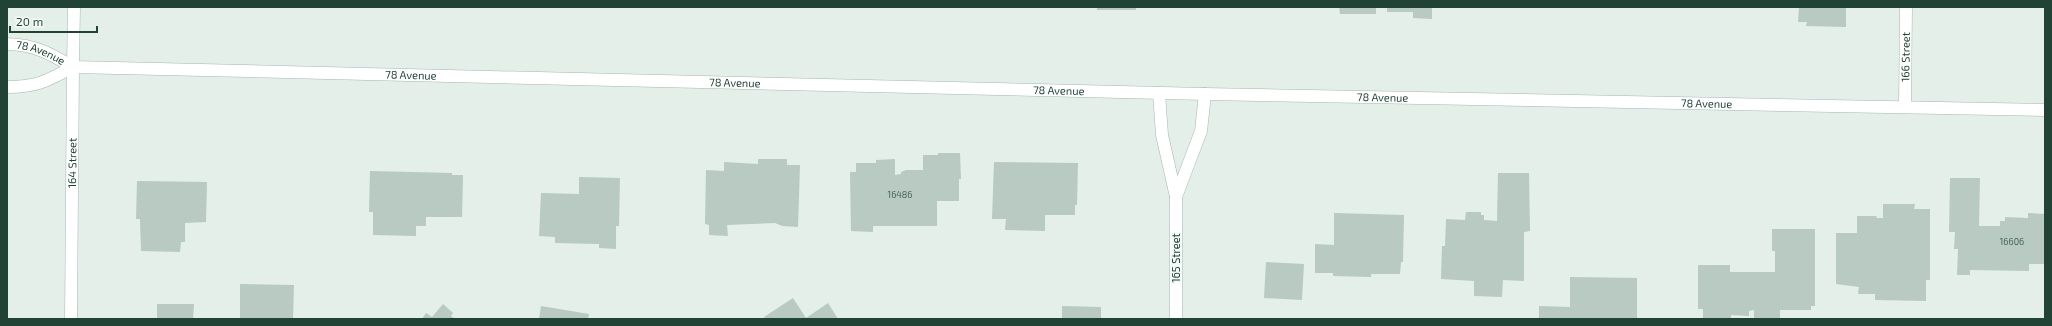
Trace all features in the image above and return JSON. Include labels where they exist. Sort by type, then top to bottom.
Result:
[{"type":"street","name":"164 Street","points":[[71,319],[74,7]]},
{"type":"street","name":"166 Street","points":[[1905,107],[1906,7]]},
{"type":"street","name":"78 Avenue","points":[[7,44],[25,45],[44,50],[73,67],[1159,93],[2045,110]]},
{"type":"street","name":"78 Avenue","points":[[7,87],[28,87],[45,82],[73,67]]},
{"type":"street","name":"165 Street","points":[[1159,93],[1162,135],[1176,197],[1176,319]]},
{"type":"street","name":"165 Street","points":[[1176,197],[1201,131],[1205,94]]},
{"type":"building","points":[[1097,7],[1136,7],[1136,10],[1097,10]]},
{"type":"building","points":[[1339,7],[1376,7],[1376,14],[1340,14]]},
{"type":"building","points":[[1387,7],[1432,7],[1432,19],[1413,18],[1413,12],[1387,12]]},
{"type":"building","points":[[1799,7],[1846,7],[1846,27],[1806,26],[1807,22],[1798,22]]},
{"type":"building","points":[[938,153],[960,153],[961,179],[959,179],[959,201],[937,201],[937,226],[873,226],[873,232],[851,231],[850,172],[856,172],[856,163],[876,163],[876,160],[895,159],[895,175],[901,174],[901,172],[906,170],[923,170],[923,155],[938,155]]},
{"type":"building","points":[[758,159],[787,159],[787,165],[800,165],[798,227],[782,226],[775,223],[727,225],[728,236],[709,235],[709,225],[705,224],[706,170],[724,171],[724,162],[758,164]]},
{"type":"building","points":[[994,162],[1078,163],[1077,205],[1075,205],[1075,215],[1045,215],[1045,231],[1005,230],[1006,219],[992,219]]},
{"type":"building","points":[[370,171],[452,173],[452,175],[463,175],[462,217],[426,217],[426,226],[416,226],[416,236],[373,235],[373,212],[369,212]]},
{"type":"building","points":[[1498,173],[1529,173],[1530,231],[1524,232],[1524,281],[1503,280],[1502,297],[1474,296],[1474,281],[1441,279],[1442,246],[1445,246],[1446,219],[1465,220],[1466,212],[1481,212],[1481,215],[1484,215],[1484,220],[1497,221]]},
{"type":"building","points":[[579,177],[620,178],[619,226],[616,226],[616,249],[599,248],[599,244],[555,243],[555,237],[539,236],[541,193],[579,194]]},
{"type":"building","points":[[1950,178],[1980,178],[1979,226],[2000,226],[2000,221],[2005,221],[2005,217],[2028,218],[2028,213],[2045,214],[2045,264],[2029,264],[2029,271],[1970,270],[1970,275],[1957,275],[1958,249],[1954,249],[1955,232],[1949,232]]},
{"type":"building","points":[[137,181],[207,182],[206,222],[185,223],[185,242],[181,242],[180,252],[141,251],[140,219],[136,219]]},
{"type":"building","points":[[1883,204],[1915,204],[1914,209],[1930,209],[1930,280],[1926,280],[1926,301],[1875,300],[1875,294],[1858,294],[1859,287],[1836,284],[1836,233],[1857,233],[1857,216],[1876,216],[1877,218],[1883,218]]},
{"type":"building","points":[[1334,213],[1404,215],[1403,262],[1401,262],[1400,274],[1371,274],[1371,277],[1333,276],[1333,273],[1315,273],[1315,244],[1334,245]]},
{"type":"building","points":[[1772,229],[1815,229],[1815,306],[1811,306],[1811,310],[1780,310],[1780,319],[1754,319],[1754,310],[1749,311],[1749,316],[1731,315],[1731,318],[1703,319],[1703,309],[1698,309],[1698,265],[1730,265],[1730,272],[1775,272],[1775,251],[1772,251]]},
{"type":"building","points":[[1266,262],[1304,264],[1302,300],[1264,298]]},
{"type":"building","points":[[1570,277],[1637,278],[1637,319],[1539,319],[1539,306],[1570,307]]},
{"type":"building","points":[[240,284],[294,285],[293,319],[240,319]]},
{"type":"building","points":[[793,298],[806,318],[828,303],[838,319],[766,319],[764,317]]},
{"type":"building","points":[[157,304],[194,304],[193,319],[157,319]]},
{"type":"building","points":[[443,304],[453,313],[451,316],[455,319],[422,319],[426,313],[432,317]]},
{"type":"building","points":[[541,306],[589,314],[588,319],[539,319]]},
{"type":"building","points":[[1062,306],[1101,307],[1101,319],[1062,319]]}]
